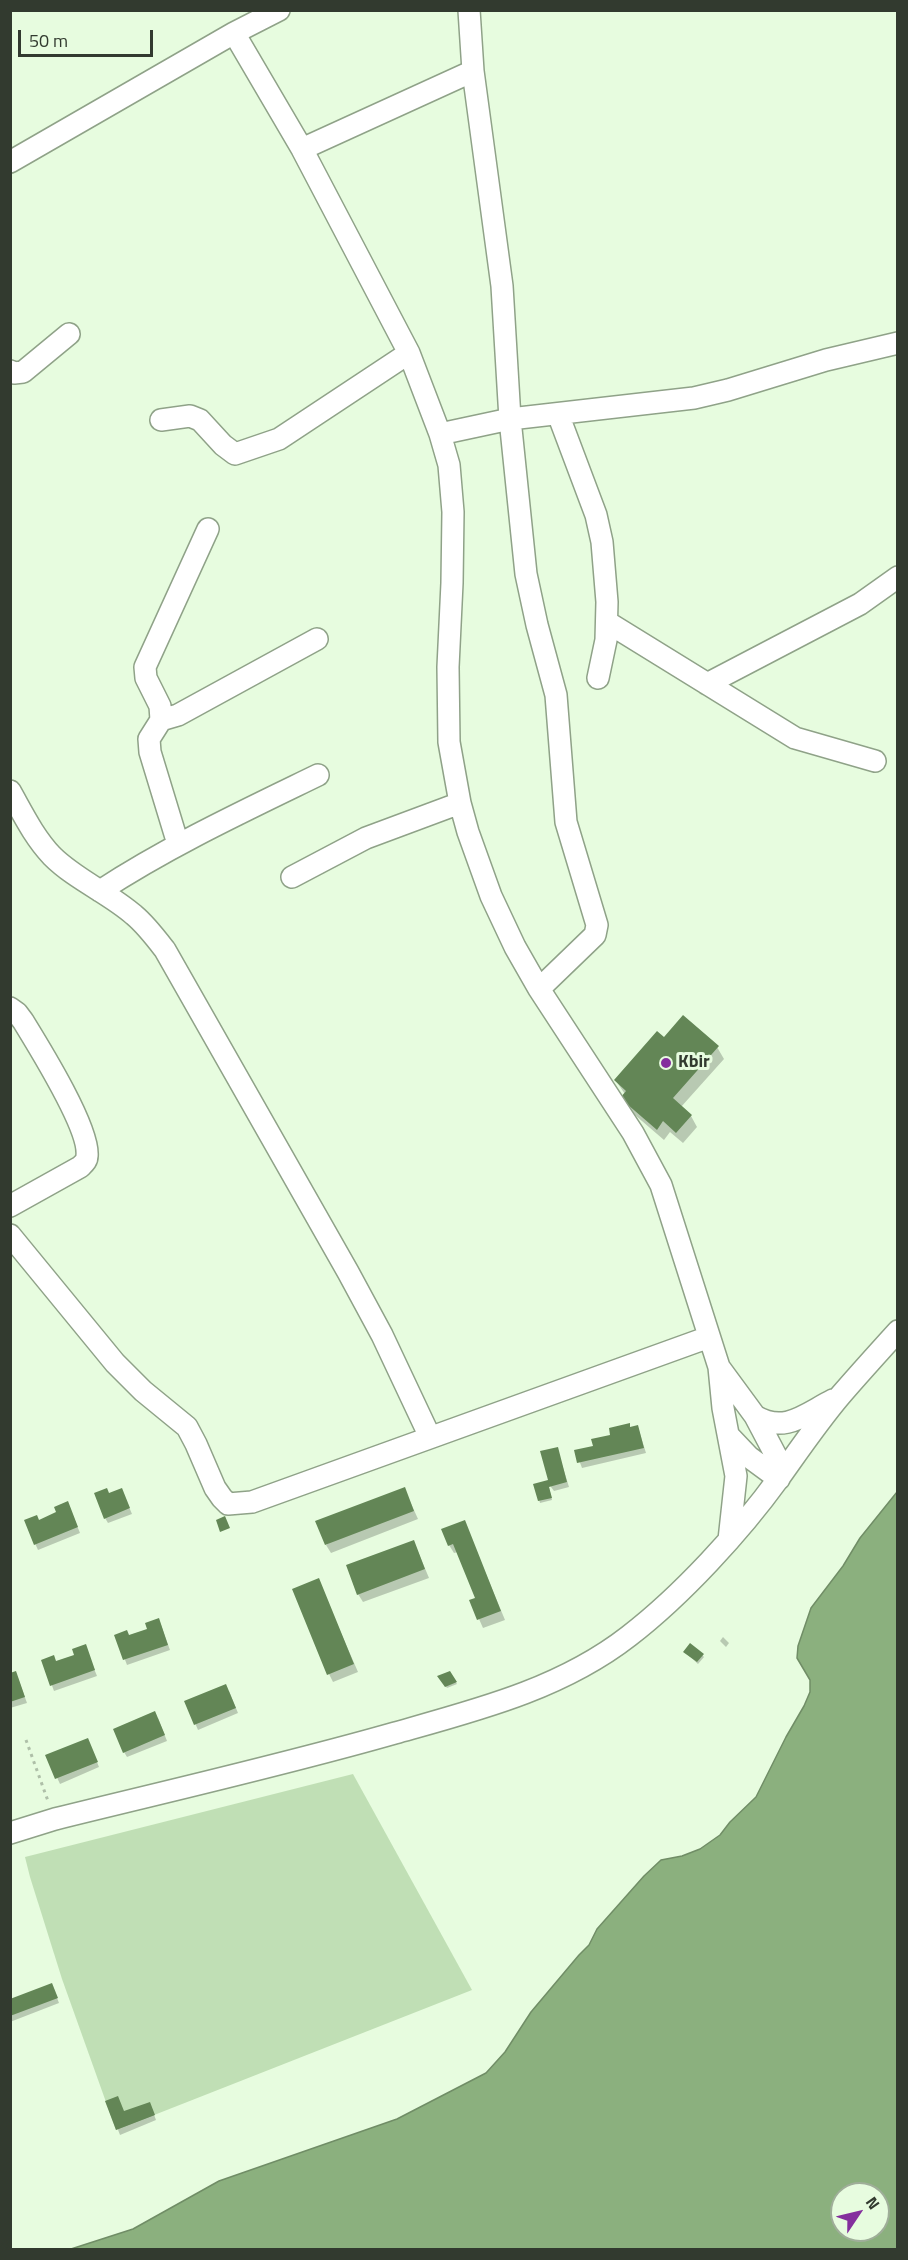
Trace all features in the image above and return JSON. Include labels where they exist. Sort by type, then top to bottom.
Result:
[{"type":"street","points":[[469,10],[473,71],[502,286],[510,419],[526,573],[556,695],[566,822],[597,926],[595,935],[539,989]]},
{"type":"street","points":[[10,162],[266,13]]},
{"type":"street","points":[[234,33],[302,149],[409,353],[440,434],[449,465],[453,512],[448,667],[449,742],[460,803],[491,896],[515,946],[539,989],[633,1134],[661,1185],[718,1367],[736,1476],[729,1540]]},
{"type":"street","points":[[302,149],[473,71]]},
{"type":"street","points":[[10,371],[23,372],[69,334]]},
{"type":"street","points":[[440,434],[510,419],[694,398],[826,360],[897,343]]},
{"type":"street","points":[[161,420],[190,416],[200,420],[223,446],[235,454],[279,439],[409,353]]},
{"type":"street","points":[[558,414],[596,515],[606,575],[606,640],[598,678]]},
{"type":"street","points":[[178,844],[150,752],[149,739],[161,720],[160,706],[146,678],[145,667],[208,529]]},
{"type":"street","points":[[706,684],[860,604],[897,577]]},
{"type":"street","points":[[607,622],[795,738],[875,761]]},
{"type":"street","points":[[161,720],[178,715],[317,639]]},
{"type":"street","points":[[99,891],[178,844],[318,775]]},
{"type":"street","points":[[10,791],[39,842],[54,858],[134,914],[165,950],[348,1272],[382,1335],[430,1437]]},
{"type":"street","points":[[292,877],[366,838],[460,803]]},
{"type":"street","points":[[10,1008],[23,1022],[60,1086],[83,1132],[87,1156],[86,1162],[80,1167],[10,1206]]},
{"type":"street","points":[[10,1235],[115,1363],[143,1391],[187,1427],[215,1488],[228,1504],[252,1502],[709,1337]]},
{"type":"street","points":[[10,1833],[349,1747],[451,1718],[580,1670],[635,1631],[729,1540],[839,1397],[897,1331]]},
{"type":"street","points":[[718,1367],[755,1416],[781,1475]]},
{"type":"street","points":[[755,1416],[766,1422],[785,1424],[839,1397]]},
{"type":"street","points":[[729,1437],[749,1457],[781,1475]]},
{"type":"path","points":[[26,1740],[55,1820]]},
{"type":"shaded area","points":[[897,1492],[897,2249],[71,2249],[133,2229],[219,2181],[397,2119],[486,2073],[505,2052],[531,2012],[589,1945],[597,1929],[644,1876],[661,1860],[682,1856],[700,1849],[720,1835],[756,1797],[810,1692],[810,1680],[797,1658],[798,1646],[811,1608],[843,1566],[860,1538]]},
{"type":"shaded area","points":[[353,1774],[472,1990],[116,2130],[62,1979],[25,1857]]},
{"type":"building","name":"Kbir","points":[[683,1015],[719,1046],[673,1098],[692,1115],[676,1133],[663,1121],[657,1130],[620,1098],[626,1091],[614,1080],[657,1031],[664,1037]]},
{"type":"building","points":[[630,1423],[630,1427],[638,1425],[644,1448],[577,1463],[574,1450],[593,1446],[591,1439],[610,1435],[609,1428]]},
{"type":"building","points":[[558,1447],[567,1482],[549,1487],[552,1498],[538,1501],[533,1484],[548,1480],[540,1451]]},
{"type":"building","points":[[405,1487],[414,1511],[325,1545],[315,1521]]},
{"type":"building","points":[[107,1488],[109,1493],[122,1488],[130,1508],[104,1519],[94,1493]]},
{"type":"building","points":[[68,1501],[78,1527],[34,1545],[24,1520],[37,1515],[39,1520],[56,1512],[54,1507]]},
{"type":"building","points":[[225,1516],[230,1528],[220,1532],[216,1520]]},
{"type":"building","points":[[465,1520],[501,1611],[477,1620],[469,1600],[475,1598],[453,1544],[448,1546],[441,1529]]},
{"type":"building","points":[[414,1540],[425,1569],[357,1595],[346,1565]]},
{"type":"building","points":[[319,1578],[354,1664],[327,1675],[292,1589]]},
{"type":"building","points":[[159,1618],[168,1645],[123,1660],[114,1635],[127,1630],[129,1635],[147,1629],[145,1623]]},
{"type":"building","points":[[690,1643],[704,1654],[697,1662],[683,1652]]},
{"type":"building","points":[[86,1644],[95,1670],[50,1686],[41,1660],[54,1655],[56,1661],[74,1655],[72,1649]]},
{"type":"building","points":[[16,1671],[25,1697],[10,1702],[10,1673]]},
{"type":"building","points":[[450,1671],[457,1682],[445,1687],[437,1676]]},
{"type":"building","points":[[226,1684],[236,1708],[194,1725],[184,1701]]},
{"type":"building","points":[[155,1711],[165,1735],[123,1753],[113,1729]]},
{"type":"building","points":[[88,1738],[98,1762],[55,1779],[45,1755]]},
{"type":"building","points":[[52,1983],[58,1998],[10,2016],[10,1999]]},
{"type":"building","points":[[118,2096],[124,2111],[150,2102],[155,2115],[116,2130],[105,2101]]},
{"type":"place","name":"Kbir","points":[[666,1063]]}]
